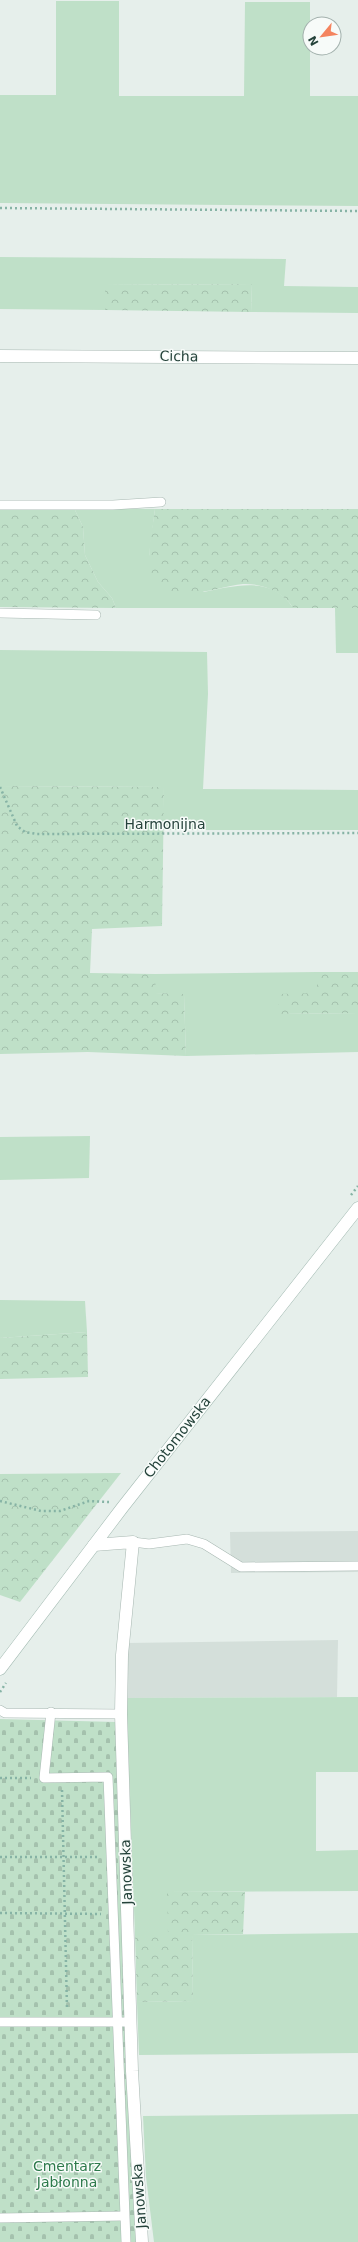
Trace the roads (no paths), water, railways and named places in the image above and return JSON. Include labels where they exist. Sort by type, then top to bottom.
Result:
[{"type":"street","name":"Cicha","points":[[0,356],[358,358]]},
{"type":"street","name":"Chotomowska","points":[[0,1669],[122,1508],[358,1208]]},
{"type":"street","points":[[94,1545],[133,1542]]},
{"type":"street","name":"Janowska","points":[[133,1542],[122,1655],[121,1714],[131,2022],[142,2242]]},
{"type":"lane","points":[[0,505],[113,505],[161,502]]},
{"type":"lane","points":[[0,613],[96,615]]},
{"type":"lane","points":[[133,1542],[149,1544],[187,1539],[204,1544],[241,1567],[358,1566]]},
{"type":"lane","points":[[0,1710],[5,1713],[51,1712],[121,1714]]},
{"type":"lane","points":[[51,1712],[44,1778],[108,1777],[126,2242]]},
{"type":"lane","points":[[0,2022],[131,2022]]},
{"type":"lane","points":[[0,2218],[124,2216]]},
{"type":"park label","name":"Cmentarz Jabłonna","points":[[67,2174]]}]
